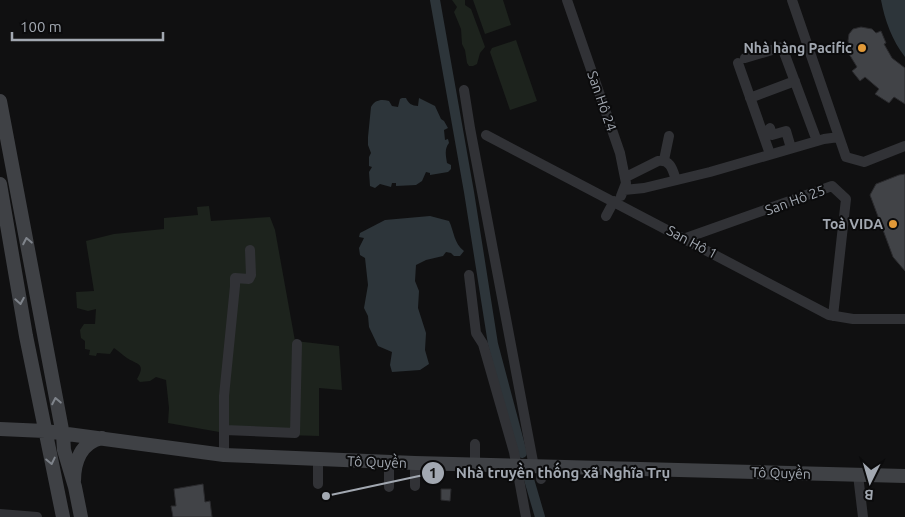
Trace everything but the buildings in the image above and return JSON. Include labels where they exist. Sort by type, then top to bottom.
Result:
[{"type":"main road","points":[[0,101],[6,159],[63,435],[64,450],[75,487]]},
{"type":"main road","points":[[0,184],[45,431],[63,517]]},
{"type":"main road","name":"Tô Quyền","points":[[0,429],[45,431],[63,435],[102,438],[224,455],[516,466],[539,471],[905,476]]},
{"type":"main road","points":[[77,516],[75,469],[79,456],[87,444],[102,438]]},
{"type":"street","name":"San Hô 24","points":[[567,0],[620,153],[626,177],[624,190],[606,216]]},
{"type":"street","points":[[792,0],[846,157],[864,162],[905,146]]},
{"type":"street","points":[[770,154],[750,98],[742,60],[782,47],[817,141]]},
{"type":"street","points":[[750,98],[795,81]]},
{"type":"street","points":[[464,90],[539,471]]},
{"type":"street","points":[[770,128],[772,135],[786,131],[791,148]]},
{"type":"street","name":"San Hô 1","points":[[486,135],[686,238],[829,315],[853,319],[905,319]]},
{"type":"street","points":[[664,160],[669,136]]},
{"type":"street","points":[[624,190],[644,188],[817,141],[839,137]]},
{"type":"street","points":[[626,177],[658,161],[664,160],[673,169],[676,180]]},
{"type":"street","name":"San Hô 25","points":[[686,238],[832,186],[846,199],[833,316]]},
{"type":"street","points":[[224,455],[224,396],[235,278],[249,278],[251,275],[250,250]]},
{"type":"street","points":[[468,275],[476,333],[483,344],[514,452],[526,517]]},
{"type":"street","points":[[225,430],[295,433],[297,344]]},
{"type":"street","points":[[475,444],[475,465]]},
{"type":"street","points":[[318,459],[318,484]]},
{"type":"street","points":[[389,462],[389,487]]},
{"type":"street","points":[[415,463],[415,486]]},
{"type":"street","points":[[858,475],[863,517]]},
{"type":"street","points":[[0,514],[37,517]]},
{"type":"shaded area","points":[[452,0],[465,0],[465,5],[471,9],[485,47],[480,53],[477,64],[473,66],[469,66],[467,63],[462,44],[461,29],[454,12],[457,7]]},
{"type":"shaded area","points":[[473,0],[503,0],[511,25],[485,34]]},
{"type":"shaded area","points":[[881,0],[905,0],[905,57],[896,44],[890,30]]},
{"type":"shaded area","points":[[516,40],[537,101],[510,110],[490,52],[492,48]]},
{"type":"shaded area","points":[[402,98],[406,98],[409,103],[418,106],[419,98],[435,106],[448,128],[444,130],[445,140],[448,139],[449,143],[446,150],[447,163],[451,165],[451,169],[448,172],[430,175],[430,173],[426,172],[422,181],[416,185],[396,186],[396,183],[392,183],[391,187],[380,184],[375,188],[370,186],[369,172],[372,167],[369,166],[371,153],[368,145],[371,107],[376,101],[383,100],[389,101],[392,106],[398,107]]},
{"type":"shaded area","points":[[209,206],[211,221],[270,217],[275,230],[295,341],[339,346],[342,390],[319,388],[319,436],[225,433],[168,423],[169,408],[166,380],[156,377],[150,381],[140,382],[137,379],[141,370],[140,365],[125,357],[114,348],[110,354],[97,353],[96,356],[89,355],[90,350],[85,349],[85,341],[81,338],[80,330],[84,324],[95,324],[96,309],[88,311],[77,308],[76,292],[94,291],[86,241],[114,234],[164,229],[164,218],[198,215],[197,207]]},
{"type":"shaded area","points":[[430,216],[449,221],[456,241],[464,251],[460,256],[454,256],[446,252],[443,256],[426,260],[416,265],[415,281],[419,291],[418,308],[426,333],[425,350],[429,364],[420,370],[392,372],[390,365],[392,352],[378,346],[369,327],[368,316],[364,308],[368,285],[365,258],[360,255],[359,248],[364,238],[359,237],[360,233],[385,220]]},
{"type":"waterway","points":[[435,0],[469,192],[493,344],[522,453]]},
{"type":"waterway","points":[[528,476],[540,517]]},
{"type":"place","name":"Nhà hàng Pacific","points":[[862,48]]},
{"type":"place","name":"Toà VIDA","points":[[893,224]]},
{"type":"place","name":"Nhà truyền thống xã Nghĩa Trụ","points":[[326,496]]}]
